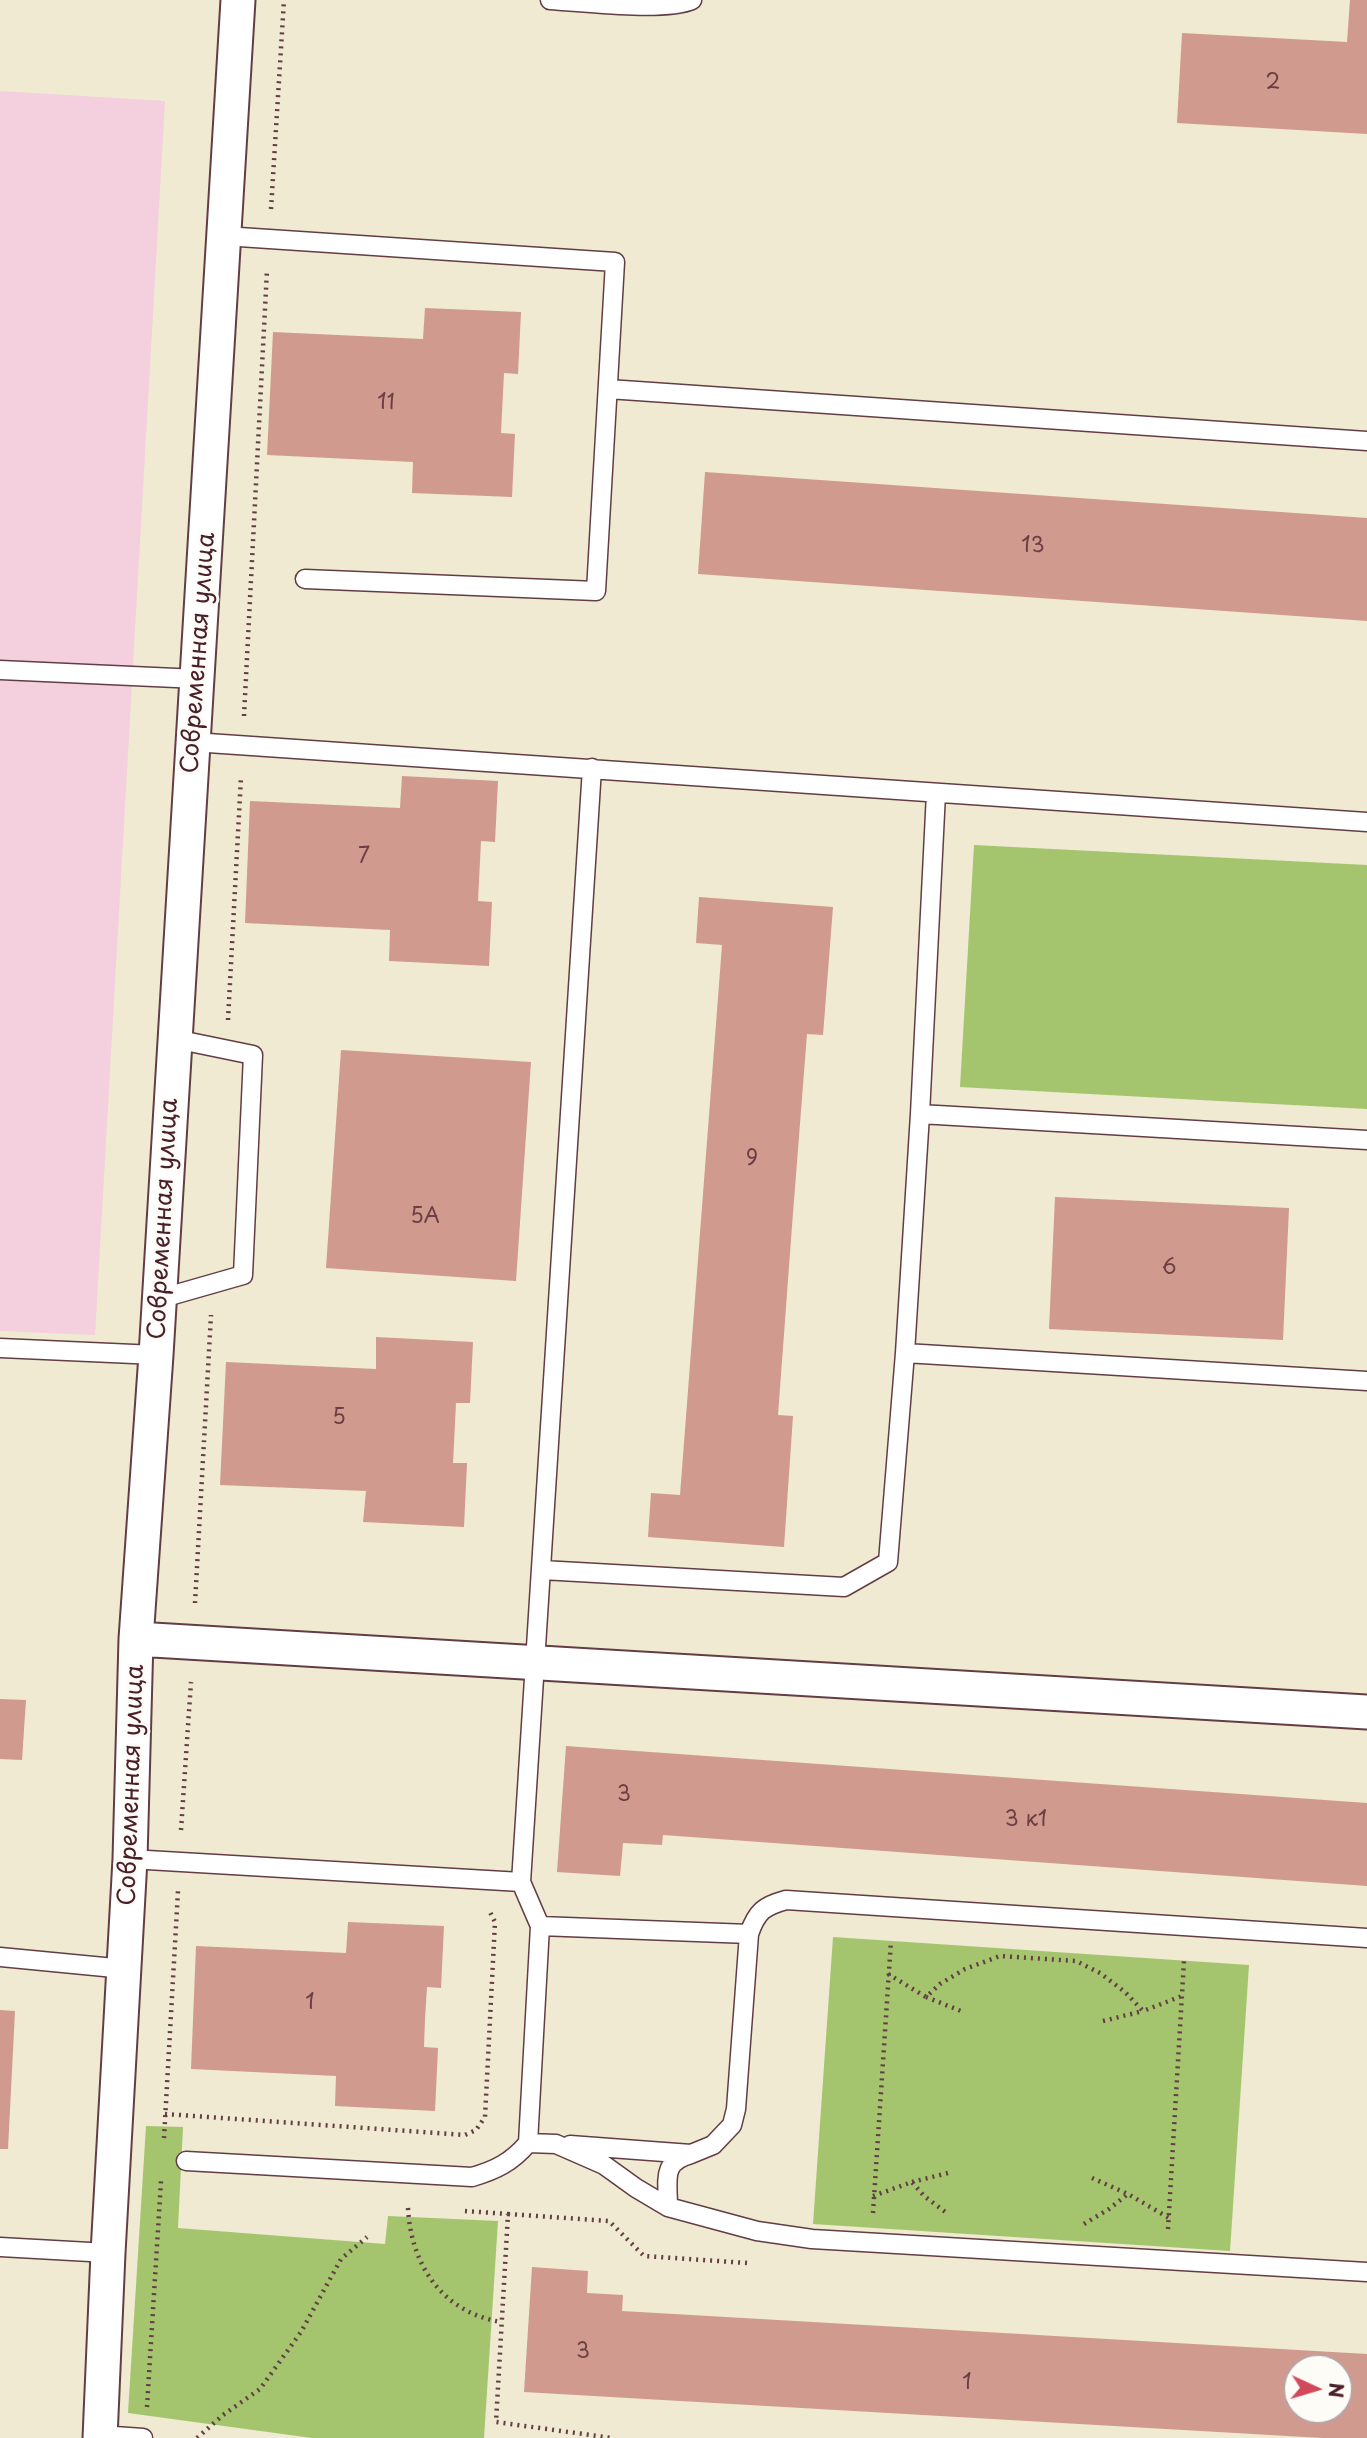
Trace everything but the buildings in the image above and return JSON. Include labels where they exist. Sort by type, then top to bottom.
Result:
[{"type":"street","name":"Современная улица","points":[[100,2436],[130,1859],[136,1639],[156,1355],[238,0]]},
{"type":"street","points":[[136,1639],[1367,1712]]},
{"type":"lane","points":[[551,0],[647,5],[682,4],[692,0]]},
{"type":"lane","points":[[225,236],[615,261],[596,591],[305,579]]},
{"type":"lane","points":[[608,389],[1367,441]]},
{"type":"lane","points":[[0,670],[198,679]]},
{"type":"lane","points":[[193,742],[1367,822]]},
{"type":"lane","points":[[186,2161],[472,2177],[494,2171],[515,2158],[528,2143],[540,1926],[521,1882],[592,768]]},
{"type":"lane","points":[[542,1570],[844,1587],[888,1562],[920,1114],[936,793]]},
{"type":"lane","points":[[159,1299],[243,1275],[253,1055],[175,1038]]},
{"type":"lane","points":[[920,1114],[1367,1140]]},
{"type":"lane","points":[[0,1348],[156,1355]]},
{"type":"lane","points":[[905,1353],[1367,1381]]},
{"type":"lane","points":[[130,1859],[521,1882]]},
{"type":"lane","points":[[668,2207],[668,2171],[671,2163],[678,2157],[713,2145],[732,2125],[736,2109],[749,1934],[754,1919],[766,1905],[786,1900],[1367,1938]]},
{"type":"lane","points":[[540,1926],[749,1934]]},
{"type":"lane","points":[[0,1957],[125,1969]]},
{"type":"lane","points":[[528,2143],[691,2154]]},
{"type":"lane","points":[[556,2144],[604,2165],[668,2207],[757,2231],[812,2239],[1367,2272]]},
{"type":"lane","points":[[0,2247],[108,2253]]},
{"type":"lane","points":[[100,2436],[143,2438]]},
{"type":"path","points":[[165,2115],[465,2135],[476,2130],[485,2117],[495,1922],[488,1908]]},
{"type":"path","points":[[871,2242],[891,1941]]},
{"type":"path","points":[[926,1997],[940,1984],[965,1969],[1000,1955],[1076,1961],[1100,1973],[1143,2011]]},
{"type":"path","points":[[1166,2260],[1184,1961]]},
{"type":"path","points":[[888,1974],[926,1997],[961,2011]]},
{"type":"path","points":[[1103,2021],[1143,2011],[1182,1996]]},
{"type":"path","points":[[873,2196],[951,2172]]},
{"type":"path","points":[[1092,2178],[1128,2194],[1169,2218]]},
{"type":"path","points":[[912,2182],[924,2196],[958,2220]]},
{"type":"path","points":[[1082,2225],[1110,2209],[1128,2194]]},
{"type":"path","points":[[396,2207],[420,2208]]},
{"type":"path","points":[[408,2208],[412,2244],[420,2263],[433,2282],[461,2308],[477,2316],[501,2322]]},
{"type":"path","points":[[458,2211],[508,2214],[496,2422],[612,2438]]},
{"type":"path","points":[[197,2438],[223,2415],[260,2389],[301,2332],[341,2259],[368,2236]]},
{"type":"shaded area","points":[[0,91],[165,101],[95,1335],[0,1331]]},
{"type":"green space","points":[[974,845],[1367,865],[1367,1109],[960,1087]]},
{"type":"green space","points":[[833,1937],[1249,1965],[1230,2251],[813,2224]]},
{"type":"green space","points":[[146,2126],[183,2127],[178,2228],[385,2244],[388,2216],[498,2221],[484,2438],[312,2438],[128,2413]]}]
